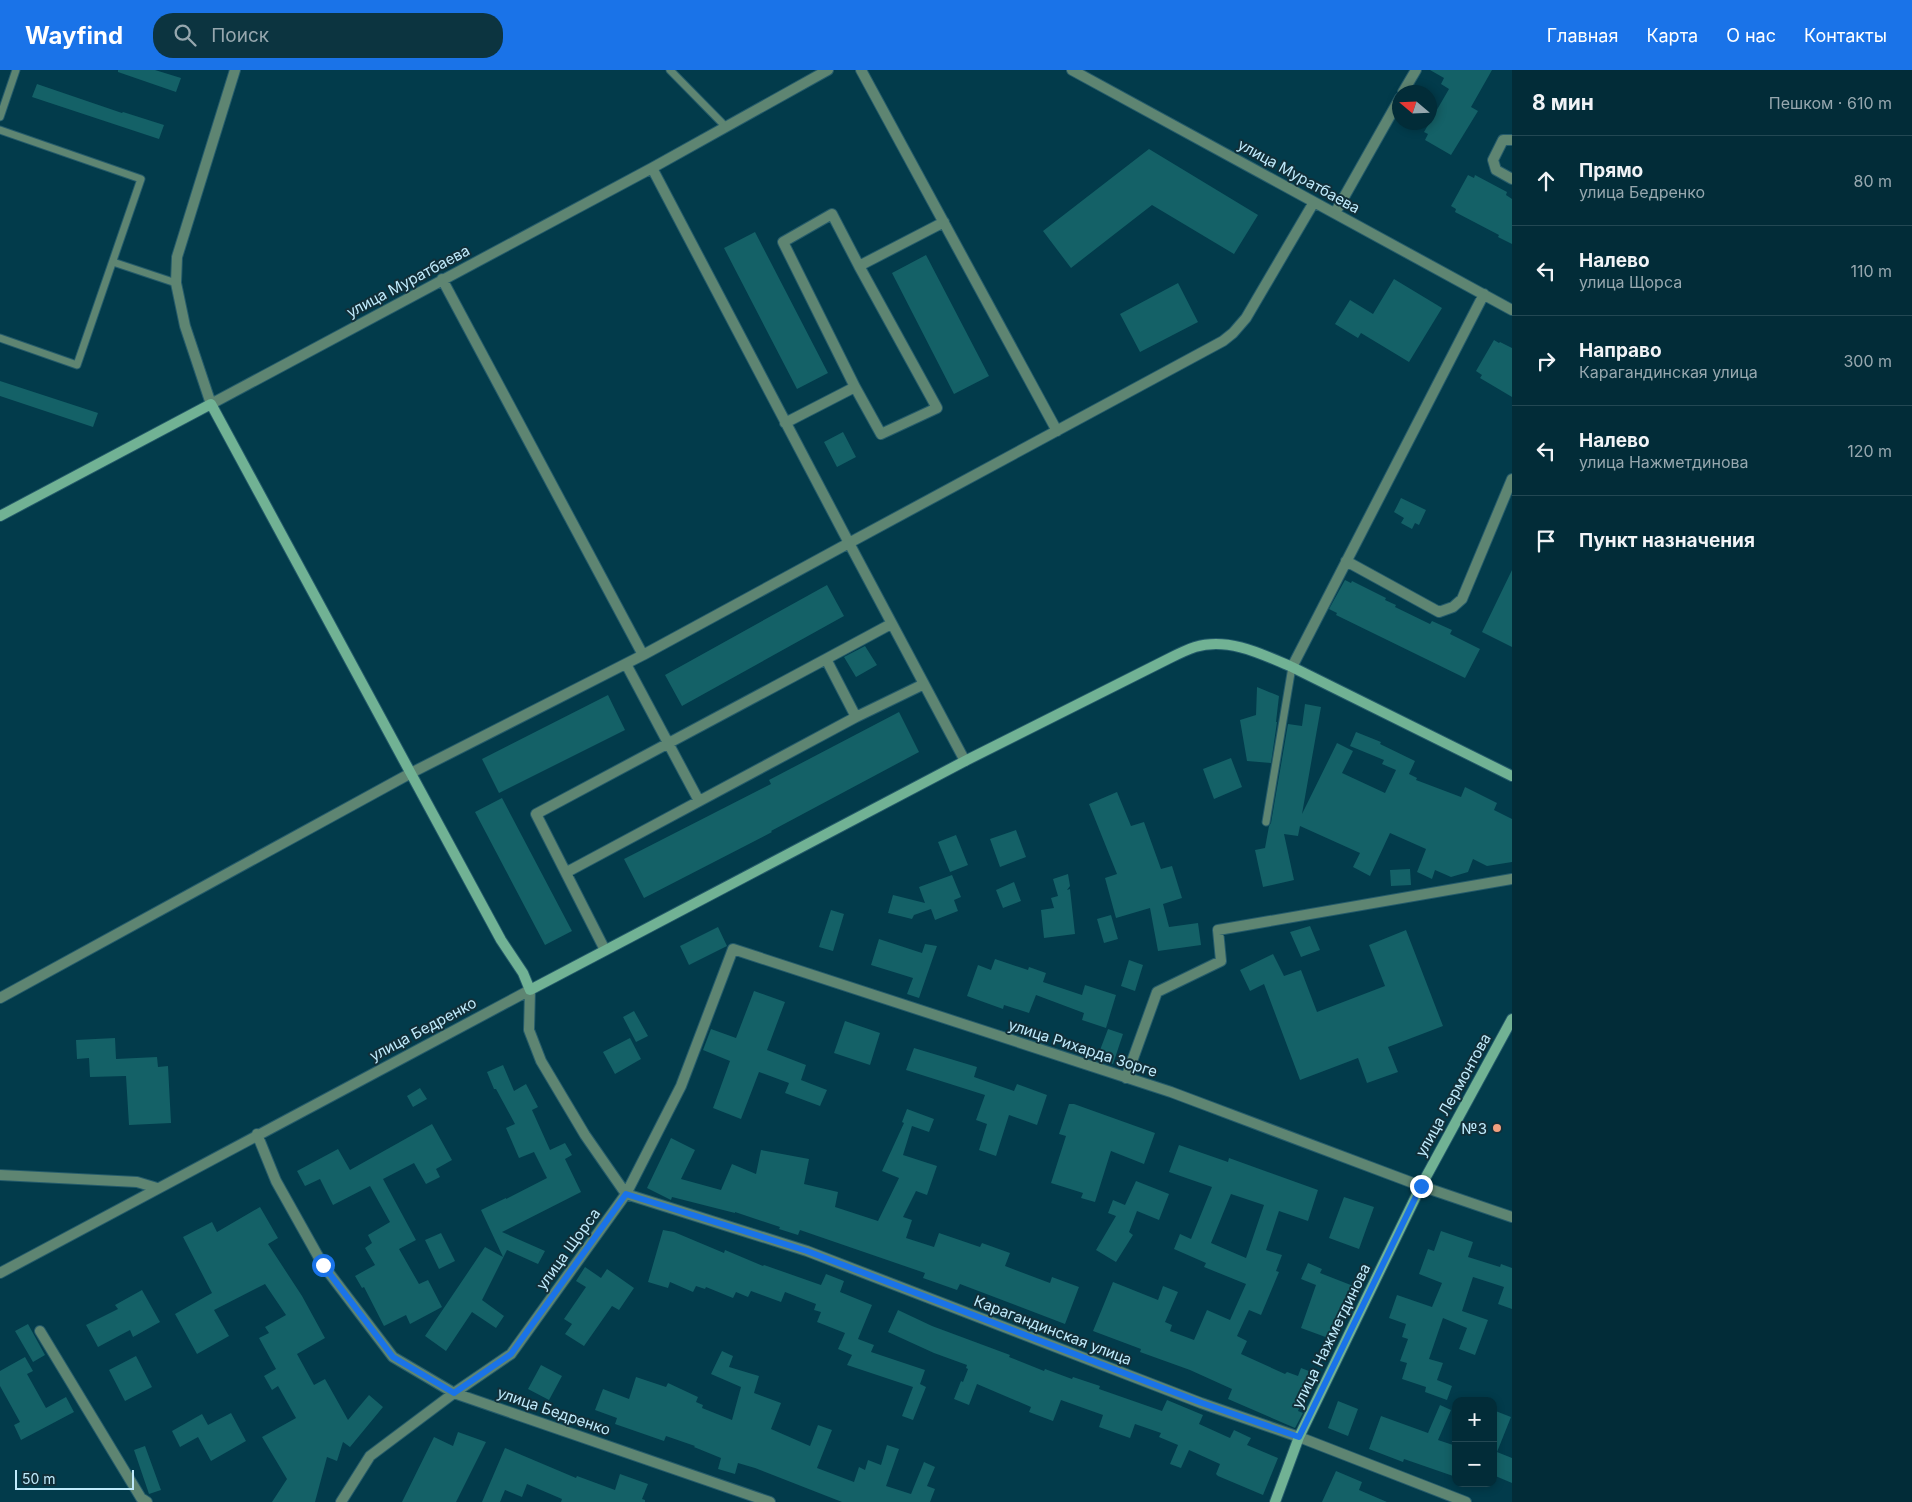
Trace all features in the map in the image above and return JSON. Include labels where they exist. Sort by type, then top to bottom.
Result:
[{"type":"street","points":[[235,70],[177,257],[176,283],[185,326],[211,404],[501,940],[523,973],[530,990],[529,1030],[541,1061],[585,1135],[626,1194]]},
{"type":"street","name":"улица Муратбаева","points":[[0,516],[652,168],[828,70]]},
{"type":"street","points":[[861,70],[1057,431]]},
{"type":"street","name":"улица Муратбаева","points":[[1072,70],[1512,310]]},
{"type":"street","points":[[1407,85],[1416,70]]},
{"type":"street","points":[[1335,213],[1392,112]]},
{"type":"street","points":[[1512,140],[1503,140],[1493,160],[1496,170],[1512,179]]},
{"type":"street","points":[[652,168],[965,761]]},
{"type":"street","points":[[0,998],[411,772],[643,655],[1229,337],[1246,318],[1314,202]]},
{"type":"street","points":[[832,214],[859,266],[937,408],[881,434],[855,387],[783,242],[832,214]]},
{"type":"street","points":[[859,266],[944,222]]},
{"type":"street","points":[[442,279],[643,655]]},
{"type":"street","points":[[1292,667],[1484,294]]},
{"type":"street","points":[[785,423],[855,387]]},
{"type":"street","points":[[1346,561],[1439,612],[1453,608],[1462,599],[1512,479]]},
{"type":"street","points":[[605,950],[536,814],[891,624]]},
{"type":"street","points":[[530,990],[965,761],[1170,658],[1196,647],[1218,644],[1240,647],[1292,667],[1512,776]]},
{"type":"street","points":[[826,659],[856,717]]},
{"type":"street","points":[[626,664],[699,801]]},
{"type":"street","points":[[567,872],[856,717],[924,684]]},
{"type":"street","points":[[1126,1078],[1157,992],[1221,961],[1218,930],[1512,879]]},
{"type":"street","name":"улица Рихарда Зорге","points":[[733,949],[1180,1096],[1421,1186],[1512,1217]]},
{"type":"street","name":"улица Щорса","points":[[341,1502],[370,1456],[454,1393],[511,1354],[626,1194],[681,1086],[733,949]]},
{"type":"street","name":"улица Бедренко","points":[[530,990],[257,1134],[276,1182],[323,1265],[393,1357],[454,1393],[770,1502]]},
{"type":"street","name":"улица Лермонтова","points":[[1421,1186],[1512,1019]]},
{"type":"street","points":[[0,1273],[257,1134]]},
{"type":"street","points":[[0,1176],[137,1182],[157,1188]]},
{"type":"street","name":"улица Нажметдинова","points":[[1275,1502],[1299,1437],[1421,1186]]},
{"type":"street","name":"Карагандинская улица","points":[[626,1194],[807,1251],[1466,1502]]},
{"type":"street","points":[[40,1331],[141,1498],[147,1502]]},
{"type":"lane","points":[[0,117],[16,70]]},
{"type":"lane","points":[[670,70],[726,127]]},
{"type":"lane","points":[[0,130],[141,179],[77,365],[0,338]]},
{"type":"lane","points":[[113,262],[176,283]]},
{"type":"lane","points":[[1266,822],[1292,667]]},
{"type":"building","points":[[118,70],[155,70],[181,78],[176,92],[118,72]]},
{"type":"building","points":[[1430,70],[1492,70],[1471,107],[1478,111],[1451,155],[1425,140],[1428,134],[1424,132],[1425,130],[1437,130],[1437,110],[1449,89],[1441,84],[1444,78]]},
{"type":"building","points":[[37,84],[164,125],[159,139],[32,97]]},
{"type":"building","points":[[1149,149],[1258,215],[1234,254],[1152,205],[1071,268],[1043,231]]},
{"type":"building","points":[[1468,175],[1474,178],[1475,175],[1507,192],[1506,195],[1512,199],[1512,244],[1455,212],[1456,209],[1451,206]]},
{"type":"building","points":[[755,232],[828,373],[797,389],[724,248]]},
{"type":"building","points":[[926,255],[989,376],[954,394],[892,273]]},
{"type":"building","points":[[1394,279],[1442,308],[1409,362],[1361,333],[1358,338],[1335,324],[1350,300],[1373,314]]},
{"type":"building","points":[[1178,283],[1198,322],[1140,352],[1120,314]]},
{"type":"building","points":[[1494,340],[1512,348],[1512,397],[1480,378],[1482,375],[1476,371]]},
{"type":"building","points":[[0,381],[98,413],[93,427],[0,396]]},
{"type":"building","points":[[843,432],[856,457],[837,467],[824,442]]},
{"type":"building","points":[[1401,498],[1426,510],[1419,525],[1415,523],[1412,529],[1401,523],[1404,518],[1394,512]]},
{"type":"building","points":[[1512,570],[1512,647],[1482,632]]},
{"type":"building","points":[[1345,580],[1351,583],[1352,581],[1386,598],[1385,600],[1396,605],[1395,607],[1430,624],[1432,621],[1452,630],[1450,634],[1480,649],[1465,678],[1336,615],[1337,613],[1329,609]]},
{"type":"building","points":[[827,585],[844,616],[682,706],[665,675]]},
{"type":"building","points":[[865,646],[877,665],[856,677],[844,657]]},
{"type":"building","points":[[1257,687],[1279,696],[1271,763],[1247,761],[1240,720],[1256,715]]},
{"type":"building","points":[[608,695],[625,730],[499,793],[482,759]]},
{"type":"building","points":[[1305,704],[1321,707],[1302,814],[1337,743],[1353,751],[1342,773],[1385,793],[1396,770],[1382,764],[1384,760],[1350,746],[1356,732],[1381,742],[1380,744],[1415,761],[1409,774],[1417,778],[1416,780],[1461,797],[1465,787],[1497,803],[1494,810],[1512,819],[1512,862],[1487,866],[1473,859],[1468,872],[1451,877],[1435,870],[1432,879],[1417,872],[1426,849],[1390,833],[1370,876],[1353,867],[1360,853],[1300,826],[1298,836],[1284,834],[1294,880],[1263,887],[1255,850],[1265,848],[1288,724],[1302,726]]},
{"type":"building","points":[[899,712],[919,752],[772,832],[644,898],[624,859],[771,784],[769,780]]},
{"type":"building","points":[[1231,758],[1242,787],[1214,799],[1203,769]]},
{"type":"building","points":[[1117,792],[1131,826],[1144,822],[1161,869],[1172,866],[1182,898],[1163,904],[1169,927],[1198,923],[1201,945],[1158,951],[1150,908],[1116,918],[1105,878],[1117,874],[1089,804]]},
{"type":"building","points":[[502,798],[572,931],[545,945],[475,812]]},
{"type":"building","points":[[1016,830],[1026,857],[1000,867],[990,839]]},
{"type":"building","points":[[956,835],[968,865],[950,872],[938,842]]},
{"type":"building","points":[[1410,869],[1411,885],[1391,886],[1390,870]]},
{"type":"building","points":[[1068,874],[1070,886],[1067,890],[1070,889],[1075,934],[1044,938],[1041,910],[1054,908],[1051,898],[1058,896],[1053,879]]},
{"type":"building","points":[[952,875],[961,897],[954,900],[958,911],[935,920],[931,909],[914,915],[912,919],[888,913],[893,895],[925,903],[919,887]]},
{"type":"building","points":[[1014,882],[1021,901],[1003,908],[996,890]]},
{"type":"building","points":[[831,910],[844,914],[833,951],[819,947]]},
{"type":"building","points":[[1111,915],[1118,939],[1104,943],[1097,919]]},
{"type":"building","points":[[1310,926],[1320,950],[1301,957],[1290,932]]},
{"type":"building","points":[[718,927],[727,946],[689,965],[680,946]]},
{"type":"building","points":[[1406,930],[1443,1026],[1388,1047],[1398,1072],[1367,1083],[1358,1058],[1300,1080],[1264,984],[1250,991],[1240,970],[1273,954],[1284,976],[1301,970],[1317,1012],[1385,986],[1369,945]]},
{"type":"building","points":[[879,939],[922,953],[925,944],[937,946],[919,998],[907,994],[913,978],[871,965]]},
{"type":"building","points":[[995,959],[1028,970],[1029,967],[1046,973],[1043,982],[1082,995],[1085,985],[1116,995],[1106,1028],[1082,1020],[1084,1013],[1036,995],[1029,1013],[1004,1005],[1003,1009],[967,996],[978,965],[991,970]]},
{"type":"building","points":[[1129,960],[1143,965],[1135,991],[1121,986]]},
{"type":"building","points":[[754,991],[785,1002],[767,1050],[806,1065],[801,1080],[827,1090],[820,1106],[785,1093],[789,1083],[759,1072],[741,1119],[713,1108],[730,1061],[703,1050],[711,1029],[736,1038]]},
{"type":"building","points":[[634,1011],[648,1036],[636,1042],[623,1017]]},
{"type":"building","points":[[845,1021],[880,1033],[870,1065],[834,1053]]},
{"type":"building","points":[[1108,1029],[1123,1034],[1113,1064],[1097,1058]]},
{"type":"building","points":[[115,1038],[116,1059],[157,1057],[158,1067],[168,1066],[171,1123],[129,1125],[126,1076],[90,1077],[89,1058],[77,1059],[76,1040]]},
{"type":"building","points":[[630,1038],[641,1059],[615,1074],[603,1052]]},
{"type":"building","points":[[914,1048],[977,1067],[974,1077],[1014,1091],[1017,1084],[1047,1095],[1037,1125],[1009,1115],[996,1156],[979,1150],[987,1124],[976,1120],[985,1095],[906,1070]]},
{"type":"building","points":[[503,1065],[514,1091],[526,1084],[538,1107],[532,1110],[550,1150],[565,1143],[572,1155],[565,1159],[581,1192],[502,1232],[545,1251],[538,1264],[507,1250],[482,1300],[504,1316],[496,1328],[472,1312],[446,1351],[425,1336],[485,1247],[503,1257],[481,1210],[547,1178],[534,1152],[519,1158],[506,1128],[515,1124],[496,1089],[494,1089],[487,1072]]},
{"type":"building","points":[[420,1088],[427,1099],[413,1107],[407,1096]]},
{"type":"building","points":[[1069,1104],[1074,1104],[1155,1133],[1144,1164],[1111,1151],[1095,1202],[1081,1198],[1083,1193],[1051,1183],[1066,1136],[1059,1134]]},
{"type":"building","points":[[907,1109],[934,1119],[929,1132],[912,1126],[903,1155],[937,1166],[927,1195],[916,1191],[903,1217],[912,1220],[906,1238],[934,1247],[939,1233],[980,1247],[982,1243],[1010,1253],[1005,1266],[1050,1283],[1052,1277],[1079,1287],[1065,1324],[960,1284],[957,1290],[923,1278],[925,1273],[800,1230],[798,1235],[735,1212],[672,1197],[671,1200],[647,1188],[671,1138],[695,1150],[681,1179],[721,1190],[732,1164],[756,1174],[761,1150],[809,1159],[804,1184],[838,1192],[835,1207],[878,1221],[899,1178],[882,1171],[904,1123],[902,1122]]},
{"type":"building","points":[[432,1124],[452,1160],[436,1169],[440,1177],[426,1184],[414,1163],[383,1179],[416,1240],[399,1249],[419,1284],[428,1280],[442,1307],[410,1324],[406,1315],[384,1326],[364,1287],[362,1288],[355,1276],[375,1265],[365,1248],[372,1243],[368,1235],[390,1222],[370,1186],[333,1205],[320,1179],[305,1186],[297,1171],[338,1149],[350,1170]]},
{"type":"building","points":[[1179,1145],[1228,1162],[1229,1158],[1318,1190],[1308,1221],[1279,1211],[1266,1250],[1282,1255],[1276,1271],[1279,1272],[1261,1315],[1249,1310],[1237,1336],[1247,1341],[1241,1354],[1285,1374],[1287,1372],[1298,1376],[1301,1368],[1314,1373],[1298,1411],[1303,1413],[1295,1428],[1228,1399],[1232,1389],[1190,1370],[1140,1352],[1141,1349],[1093,1331],[1113,1282],[1158,1300],[1163,1286],[1178,1292],[1165,1322],[1172,1325],[1170,1331],[1194,1340],[1207,1310],[1230,1320],[1246,1284],[1204,1267],[1206,1263],[1174,1249],[1180,1234],[1191,1239],[1212,1187],[1169,1172]],"holes":[[[1231,1194],[1264,1205],[1246,1258],[1211,1243]]]},
{"type":"building","points":[[1136,1181],[1169,1194],[1159,1220],[1137,1211],[1129,1232],[1133,1235],[1116,1262],[1096,1250],[1116,1216],[1108,1213],[1113,1200],[1125,1205]]},
{"type":"building","points":[[1344,1197],[1374,1207],[1359,1249],[1329,1238]]},
{"type":"building","points":[[260,1207],[278,1238],[268,1244],[302,1296],[325,1338],[297,1354],[314,1385],[325,1379],[348,1420],[369,1395],[383,1407],[350,1447],[343,1442],[337,1461],[327,1457],[315,1502],[272,1502],[287,1479],[262,1437],[296,1418],[278,1386],[272,1390],[264,1376],[276,1369],[259,1338],[269,1333],[265,1327],[286,1315],[265,1284],[214,1310],[229,1336],[197,1354],[175,1314],[212,1293],[183,1237],[212,1222],[217,1232]]},
{"type":"building","points":[[663,1230],[674,1232],[724,1253],[725,1250],[763,1266],[821,1285],[826,1274],[844,1281],[840,1292],[872,1305],[858,1339],[874,1345],[871,1352],[925,1370],[920,1384],[926,1387],[913,1420],[902,1416],[913,1387],[847,1365],[852,1355],[838,1349],[845,1333],[817,1322],[821,1312],[814,1310],[816,1304],[785,1292],[781,1302],[751,1291],[748,1297],[736,1292],[733,1298],[706,1287],[705,1289],[696,1286],[693,1292],[670,1282],[668,1288],[648,1282]]},
{"type":"building","points":[[1441,1231],[1473,1242],[1468,1257],[1500,1267],[1501,1264],[1512,1268],[1512,1309],[1498,1304],[1504,1287],[1473,1277],[1462,1311],[1488,1320],[1475,1355],[1459,1349],[1467,1328],[1443,1318],[1429,1359],[1443,1363],[1437,1380],[1452,1386],[1447,1400],[1425,1392],[1426,1387],[1402,1379],[1407,1363],[1400,1361],[1408,1339],[1402,1337],[1406,1324],[1389,1318],[1397,1295],[1432,1307],[1442,1283],[1419,1274],[1428,1249],[1434,1251]]},
{"type":"building","points":[[441,1233],[455,1261],[439,1269],[425,1240]]},
{"type":"building","points":[[1308,1263],[1322,1269],[1320,1273],[1361,1289],[1356,1301],[1346,1297],[1331,1339],[1301,1328],[1316,1285],[1301,1279]]},
{"type":"building","points":[[585,1267],[601,1278],[607,1269],[634,1288],[619,1310],[612,1306],[584,1346],[565,1334],[572,1324],[564,1319],[586,1287],[576,1281]]},
{"type":"building","points":[[142,1290],[160,1322],[133,1337],[130,1330],[98,1347],[86,1325],[118,1309],[115,1305]]},
{"type":"building","points":[[898,1310],[932,1326],[1010,1355],[1009,1357],[1044,1371],[1045,1369],[1072,1379],[1073,1377],[1100,1386],[1099,1389],[1162,1411],[1167,1400],[1203,1415],[1199,1424],[1230,1438],[1234,1430],[1251,1438],[1247,1445],[1278,1458],[1263,1495],[1218,1476],[1216,1474],[1220,1464],[1189,1450],[1181,1468],[1170,1464],[1178,1445],[1159,1437],[1161,1433],[1135,1424],[1130,1438],[1099,1427],[1103,1415],[1061,1400],[1053,1421],[1029,1412],[1031,1407],[977,1384],[969,1405],[954,1399],[968,1369],[966,1368],[967,1365],[934,1353],[888,1332]]},
{"type":"building","points":[[28,1324],[45,1355],[33,1362],[15,1331]]},
{"type":"building","points":[[722,1351],[733,1356],[729,1367],[759,1376],[754,1393],[781,1403],[771,1429],[810,1446],[818,1425],[832,1430],[817,1468],[854,1482],[859,1467],[865,1470],[868,1460],[881,1465],[887,1445],[899,1449],[886,1486],[911,1494],[924,1462],[935,1467],[927,1486],[935,1489],[930,1502],[842,1502],[738,1463],[735,1474],[718,1469],[721,1458],[695,1446],[666,1436],[664,1441],[615,1424],[617,1418],[595,1410],[603,1389],[629,1399],[636,1377],[666,1387],[668,1383],[698,1397],[696,1402],[703,1405],[702,1408],[732,1420],[741,1387],[711,1374]]},
{"type":"building","points":[[136,1356],[152,1387],[125,1401],[109,1370]]},
{"type":"building","points":[[25,1357],[33,1371],[27,1374],[46,1408],[66,1397],[74,1412],[21,1440],[14,1425],[20,1422],[0,1386],[0,1371]]},
{"type":"building","points":[[541,1365],[562,1376],[549,1400],[528,1389]]},
{"type":"building","points":[[1338,1401],[1358,1409],[1348,1436],[1328,1428]]},
{"type":"building","points":[[1440,1405],[1451,1410],[1438,1440],[1452,1445],[1452,1476],[1404,1459],[1403,1462],[1369,1449],[1381,1416],[1428,1433]]},
{"type":"building","points":[[1497,1412],[1511,1417],[1497,1452]]},
{"type":"building","points":[[231,1413],[246,1441],[211,1461],[198,1437],[180,1447],[172,1431],[202,1414],[208,1425]]},
{"type":"building","points":[[458,1432],[486,1442],[456,1502],[402,1502],[434,1437],[453,1446]]},
{"type":"building","points":[[145,1446],[161,1490],[149,1494],[134,1450]]},
{"type":"building","points":[[505,1448],[576,1478],[577,1476],[615,1490],[620,1474],[648,1484],[642,1499],[645,1502],[561,1502],[562,1499],[527,1484],[522,1497],[505,1490],[500,1502],[482,1502]]},
{"type":"building","points":[[1497,1452],[1512,1458],[1512,1483],[1497,1477]]},
{"type":"building","points":[[1336,1471],[1362,1482],[1359,1490],[1387,1502],[1322,1502]]},
{"type":"place","name":"№3","points":[[1497,1128]]},
{"type":"route","points":[[323,1265],[393,1357],[454,1393],[511,1354],[626,1194],[807,1251],[1202,1403],[1299,1437],[1421,1186]]}]
